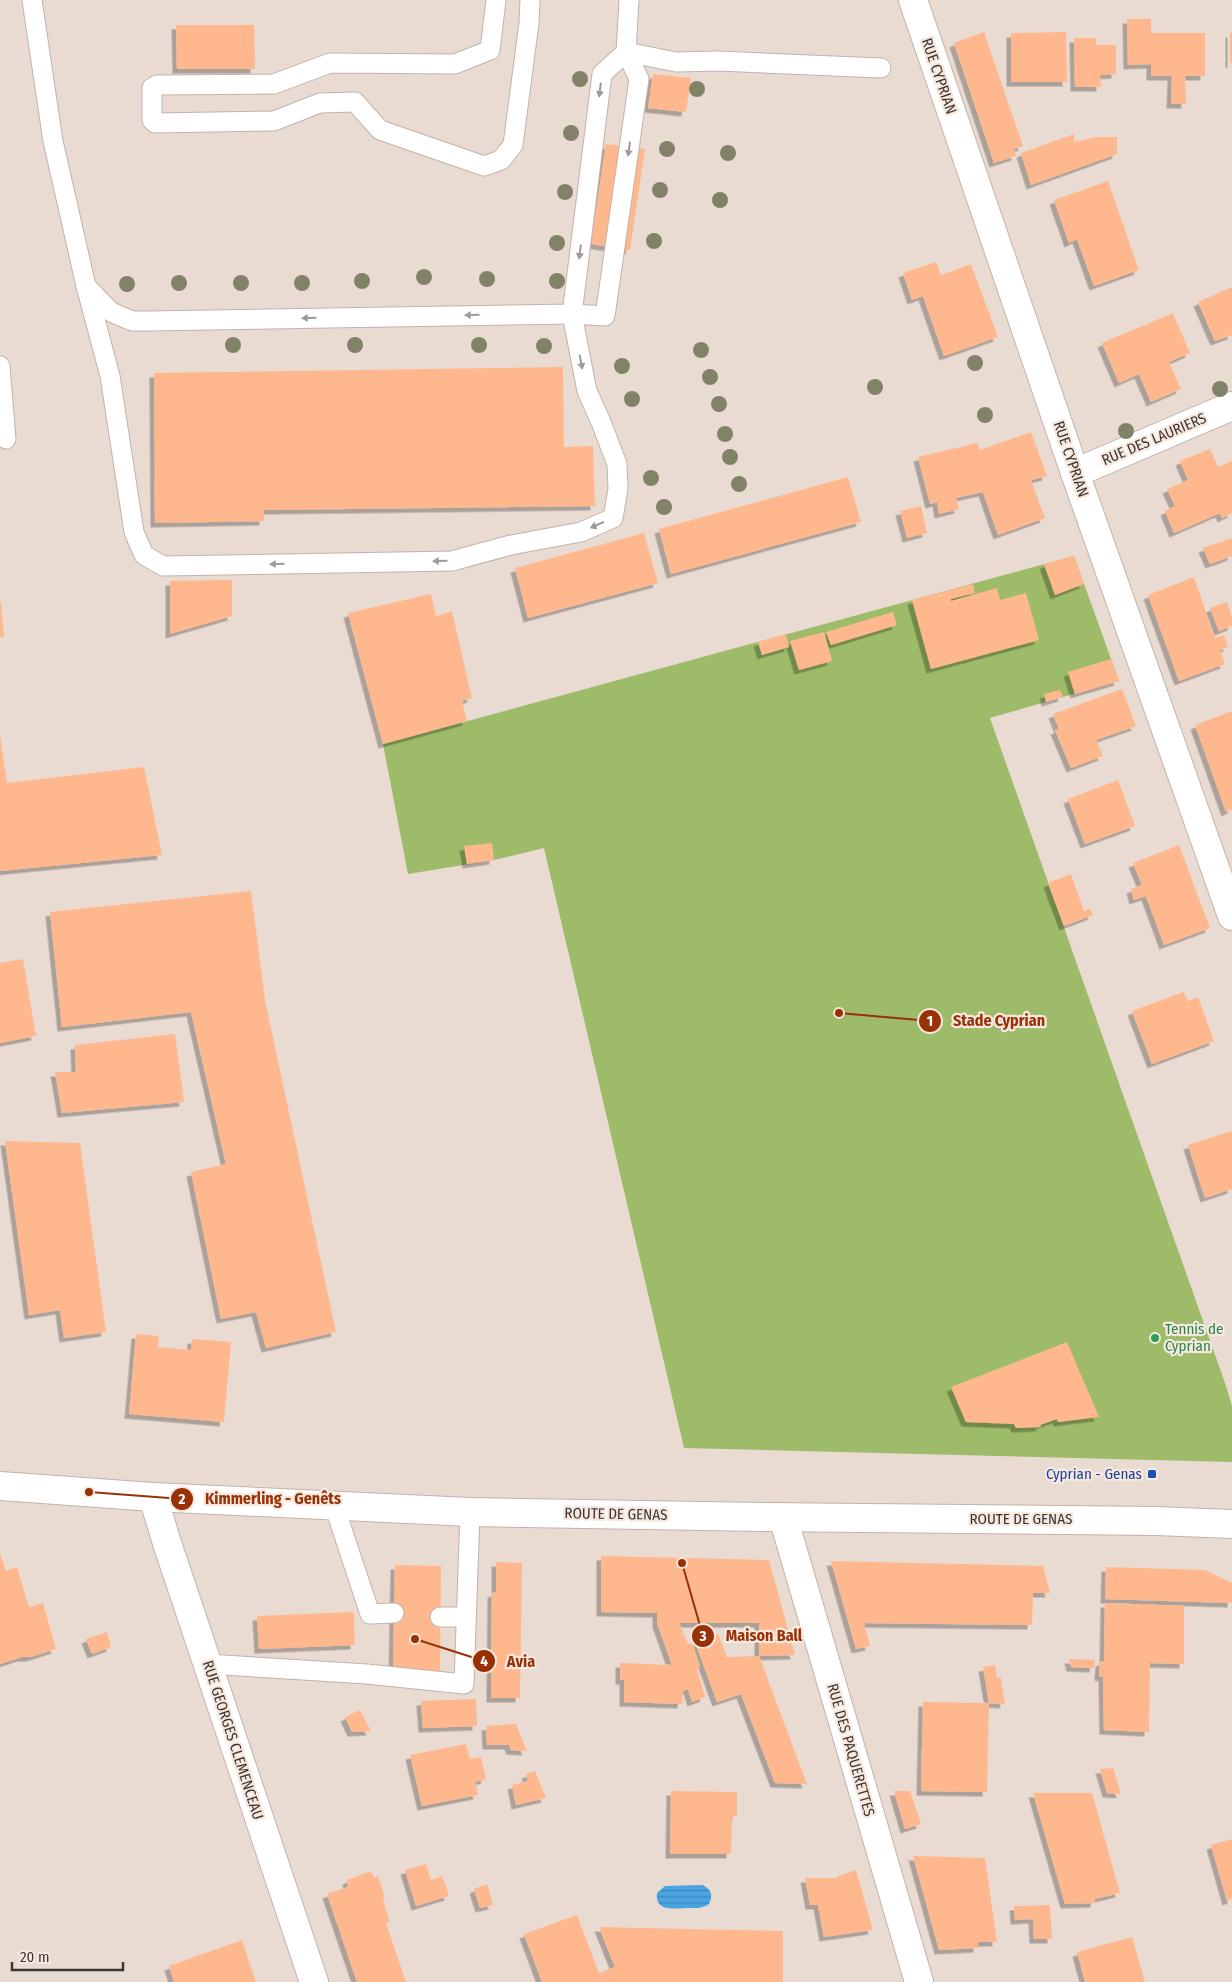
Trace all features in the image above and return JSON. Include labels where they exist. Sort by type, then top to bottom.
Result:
[{"type":"street","name":"RUE CYPRIAN","points":[[913,0],[1075,473],[1232,916]]},
{"type":"street","name":"RUE DES LAURIERS","points":[[1075,473],[1232,406]]},
{"type":"street","name":"ROUTE DE GENAS","points":[[0,1486],[153,1497],[470,1512],[783,1518],[1156,1520],[1232,1524]]},
{"type":"street","name":"RUE GEORGES CLEMENCEAU","points":[[153,1497],[314,1982]]},
{"type":"street","name":"RUE DES PAQUERETTES","points":[[783,1518],[919,1982]]},
{"type":"lane","points":[[32,0],[53,141],[86,286],[110,376],[134,532],[144,555],[163,566],[452,561],[511,545],[581,532],[613,518],[618,489],[616,464],[601,422],[587,391],[572,314],[602,74],[626,52]]},
{"type":"lane","points":[[496,0],[490,50],[455,64],[330,63],[274,84],[157,85],[152,88],[152,120],[155,123],[274,120],[320,103],[355,102],[380,130],[484,166],[501,160],[513,146],[529,23],[530,0]]},
{"type":"lane","points":[[86,286],[111,312],[132,321],[572,314],[606,316],[639,79],[626,52],[629,0]]},
{"type":"lane","points":[[626,52],[676,62],[718,61],[881,68]]},
{"type":"lane","points":[[0,366],[6,439]]},
{"type":"lane","points":[[334,1506],[370,1614],[394,1613]]},
{"type":"lane","points":[[207,1664],[367,1674],[464,1684],[470,1512]]},
{"type":"lane","points":[[440,1617],[466,1617]]},
{"type":"green space","points":[[1074,556],[1119,681],[990,718],[1226,1386],[1232,1406],[1232,1462],[684,1448],[544,848],[494,860],[408,874],[383,744]]},
{"type":"water","points":[[703,1885],[710,1891],[711,1896],[709,1904],[704,1907],[666,1908],[657,1899],[657,1893],[665,1886]]},
{"type":"building","points":[[1127,19],[1151,19],[1151,33],[1205,33],[1205,76],[1185,76],[1186,104],[1171,104],[1172,76],[1151,76],[1151,64],[1128,65]]},
{"type":"building","points":[[176,25],[254,25],[255,69],[177,69]]},
{"type":"building","points":[[984,32],[1023,146],[1014,149],[1016,156],[994,163],[954,43]]},
{"type":"building","points":[[1066,32],[1067,82],[1011,82],[1011,33]]},
{"type":"building","points":[[1230,33],[1232,33],[1232,63],[1230,63]]},
{"type":"building","points":[[1074,38],[1096,38],[1096,45],[1116,45],[1116,74],[1100,75],[1101,87],[1075,87]]},
{"type":"building","points":[[653,74],[691,78],[686,112],[648,108]]},
{"type":"building","points":[[1074,134],[1074,142],[1097,137],[1117,137],[1117,154],[1031,185],[1021,153]]},
{"type":"building","points":[[606,144],[645,149],[630,250],[591,244]]},
{"type":"building","points":[[1108,181],[1139,270],[1094,286],[1077,239],[1069,243],[1054,200]]},
{"type":"building","points":[[936,262],[941,275],[971,264],[998,337],[944,356],[923,296],[912,300],[903,273]]},
{"type":"building","points":[[1232,287],[1232,335],[1215,341],[1198,302]]},
{"type":"building","points":[[1173,313],[1190,353],[1169,362],[1181,389],[1151,402],[1139,374],[1119,383],[1102,343]]},
{"type":"building","points":[[563,367],[564,447],[593,446],[595,506],[264,510],[264,521],[155,523],[154,373]]},
{"type":"building","points":[[1031,432],[1047,476],[1031,480],[1045,518],[998,535],[983,492],[956,498],[959,509],[939,514],[937,502],[930,504],[918,457],[977,443],[980,450]]},
{"type":"building","points":[[1210,449],[1218,467],[1232,461],[1232,513],[1222,518],[1220,513],[1174,533],[1165,511],[1175,506],[1167,489],[1188,480],[1180,461]]},
{"type":"building","points":[[848,477],[861,522],[671,574],[659,529]]},
{"type":"building","points":[[921,506],[927,533],[907,538],[900,511]]},
{"type":"building","points":[[644,533],[658,583],[528,618],[515,568]]},
{"type":"building","points":[[1232,538],[1232,556],[1210,564],[1203,548]]},
{"type":"building","points":[[1074,556],[1084,584],[1055,595],[1044,564]]},
{"type":"building","points":[[1194,577],[1215,638],[1224,635],[1228,647],[1220,650],[1225,664],[1179,681],[1148,595]]},
{"type":"building","points":[[232,580],[232,616],[170,634],[170,581]]},
{"type":"building","points":[[973,584],[975,593],[951,599],[951,601],[997,588],[1000,600],[1026,593],[1039,640],[931,669],[912,600]]},
{"type":"building","points":[[431,594],[436,616],[452,611],[472,698],[462,701],[467,721],[383,744],[348,613]]},
{"type":"building","points":[[1,602],[4,637],[0,637]]},
{"type":"building","points":[[1227,602],[1232,617],[1232,626],[1219,631],[1210,608]]},
{"type":"building","points":[[893,612],[897,625],[831,645],[826,632]]},
{"type":"building","points":[[824,632],[832,661],[799,670],[790,641]]},
{"type":"building","points":[[786,634],[789,647],[762,655],[758,642]]},
{"type":"building","points":[[1111,659],[1119,681],[1075,694],[1068,672]]},
{"type":"building","points":[[1122,689],[1136,726],[1096,740],[1103,756],[1071,768],[1055,730],[1059,729],[1053,714]]},
{"type":"building","points":[[1060,690],[1063,697],[1046,702],[1044,694]]},
{"type":"building","points":[[1232,711],[1232,809],[1226,812],[1195,725]]},
{"type":"building","points":[[0,734],[7,783],[144,767],[162,855],[0,871]]},
{"type":"building","points":[[1118,780],[1135,826],[1085,844],[1068,799]]},
{"type":"building","points":[[492,843],[494,860],[467,864],[464,846]]},
{"type":"building","points":[[1179,845],[1210,928],[1164,945],[1146,896],[1134,900],[1131,889],[1142,885],[1133,863]]},
{"type":"building","points":[[1071,874],[1084,911],[1090,909],[1093,915],[1064,926],[1048,883]]},
{"type":"building","points":[[251,891],[265,1000],[336,1332],[266,1348],[256,1312],[221,1319],[191,1172],[226,1164],[191,1012],[62,1027],[50,912]]},
{"type":"building","points":[[23,959],[36,1036],[0,1043],[0,963]]},
{"type":"building","points":[[1184,992],[1188,1001],[1198,997],[1214,1041],[1152,1064],[1132,1011]]},
{"type":"building","points":[[175,1034],[184,1102],[62,1113],[55,1072],[76,1072],[75,1045]]},
{"type":"building","points":[[1232,1131],[1232,1189],[1205,1198],[1188,1145]]},
{"type":"building","points":[[5,1141],[80,1143],[106,1332],[64,1338],[60,1310],[29,1315]]},
{"type":"building","points":[[136,1334],[159,1336],[158,1347],[191,1350],[192,1339],[231,1342],[224,1422],[129,1414]]},
{"type":"building","points":[[1067,1342],[1099,1417],[1058,1422],[1057,1419],[1040,1425],[1041,1427],[1016,1428],[1014,1424],[966,1422],[951,1387]]},
{"type":"building","points":[[0,1554],[6,1571],[17,1567],[29,1607],[43,1603],[56,1649],[0,1664]]},
{"type":"building","points":[[601,1556],[769,1560],[795,1655],[759,1656],[759,1623],[679,1623],[688,1644],[692,1643],[700,1666],[697,1669],[705,1697],[692,1702],[688,1689],[683,1691],[682,1704],[624,1702],[624,1680],[620,1680],[620,1663],[672,1665],[657,1623],[657,1613],[601,1612]]},
{"type":"building","points":[[831,1561],[1043,1566],[1050,1593],[1033,1593],[1032,1625],[864,1623],[870,1646],[856,1649]]},
{"type":"building","points":[[496,1562],[522,1563],[520,1698],[491,1698],[492,1593],[496,1592]]},
{"type":"building","points":[[395,1565],[441,1566],[440,1671],[393,1671]]},
{"type":"building","points":[[1106,1567],[1205,1570],[1232,1583],[1232,1603],[1105,1599]]},
{"type":"building","points":[[1105,1603],[1184,1606],[1184,1664],[1150,1663],[1149,1732],[1104,1730],[1103,1677],[1099,1676],[1100,1662],[1104,1661]]},
{"type":"building","points":[[354,1612],[355,1645],[259,1649],[257,1616]]},
{"type":"building","points":[[107,1632],[111,1647],[92,1654],[86,1639]]},
{"type":"building","points":[[718,1634],[727,1657],[759,1656],[807,1784],[775,1783],[741,1694],[717,1702],[695,1642]]},
{"type":"building","points":[[1069,1659],[1095,1660],[1094,1668],[1071,1667]]},
{"type":"building","points":[[995,1665],[997,1678],[1001,1678],[1005,1704],[989,1703],[983,1667]]},
{"type":"building","points":[[476,1699],[477,1726],[423,1728],[421,1701]]},
{"type":"building","points":[[923,1702],[989,1703],[987,1792],[921,1791]]},
{"type":"building","points":[[360,1710],[371,1731],[352,1732],[345,1717]]},
{"type":"building","points":[[516,1724],[527,1751],[511,1750],[509,1745],[487,1745],[486,1726]]},
{"type":"building","points":[[466,1744],[470,1759],[481,1757],[486,1779],[475,1782],[478,1795],[422,1806],[410,1755]]},
{"type":"building","points":[[1113,1768],[1121,1794],[1107,1793],[1100,1769]]},
{"type":"building","points":[[535,1771],[546,1798],[516,1805],[512,1785],[528,1781],[526,1774]]},
{"type":"building","points":[[671,1791],[737,1792],[737,1816],[732,1816],[731,1854],[670,1854]]},
{"type":"building","points":[[894,1791],[910,1791],[921,1824],[905,1829]]},
{"type":"building","points":[[1033,1793],[1092,1793],[1120,1893],[1095,1899],[1095,1903],[1065,1904]]},
{"type":"building","points":[[1232,1839],[1232,1899],[1227,1901],[1211,1845]]},
{"type":"building","points":[[913,1856],[985,1858],[997,1942],[978,1942],[978,1948],[939,1950]]},
{"type":"building","points":[[426,1864],[431,1880],[442,1876],[449,1896],[416,1906],[405,1870]]},
{"type":"building","points":[[856,1870],[873,1930],[824,1937],[818,1905],[810,1905],[805,1878],[837,1878]]},
{"type":"building","points":[[371,1871],[374,1878],[378,1876],[385,1897],[383,1900],[390,1922],[386,1923],[406,1982],[357,1982],[327,1894],[348,1887],[347,1880]]},
{"type":"building","points":[[487,1884],[493,1905],[480,1908],[474,1889]]},
{"type":"building","points":[[1050,1905],[1052,1939],[1034,1939],[1033,1919],[1015,1920],[1014,1906]]},
{"type":"building","points":[[577,1915],[599,1973],[615,1967],[599,1927],[783,1931],[783,1982],[542,1982],[524,1934]]},
{"type":"building","points":[[1132,1937],[1145,1982],[1085,1982],[1077,1952]]},
{"type":"building","points":[[242,1940],[256,1982],[174,1982],[169,1966]]},
{"type":"place","name":"Stade Cyprian","points":[[839,1013]]},
{"type":"place","name":"Tennis de Cyprian","points":[[1155,1338]]},
{"type":"place","name":"Cyprian - Genas","points":[[1152,1474]]},
{"type":"place","name":"Kimmerling - Genêts","points":[[89,1492]]},
{"type":"place","name":"Maison Ball","points":[[682,1563]]},
{"type":"place","name":"Avia","points":[[415,1639]]}]
